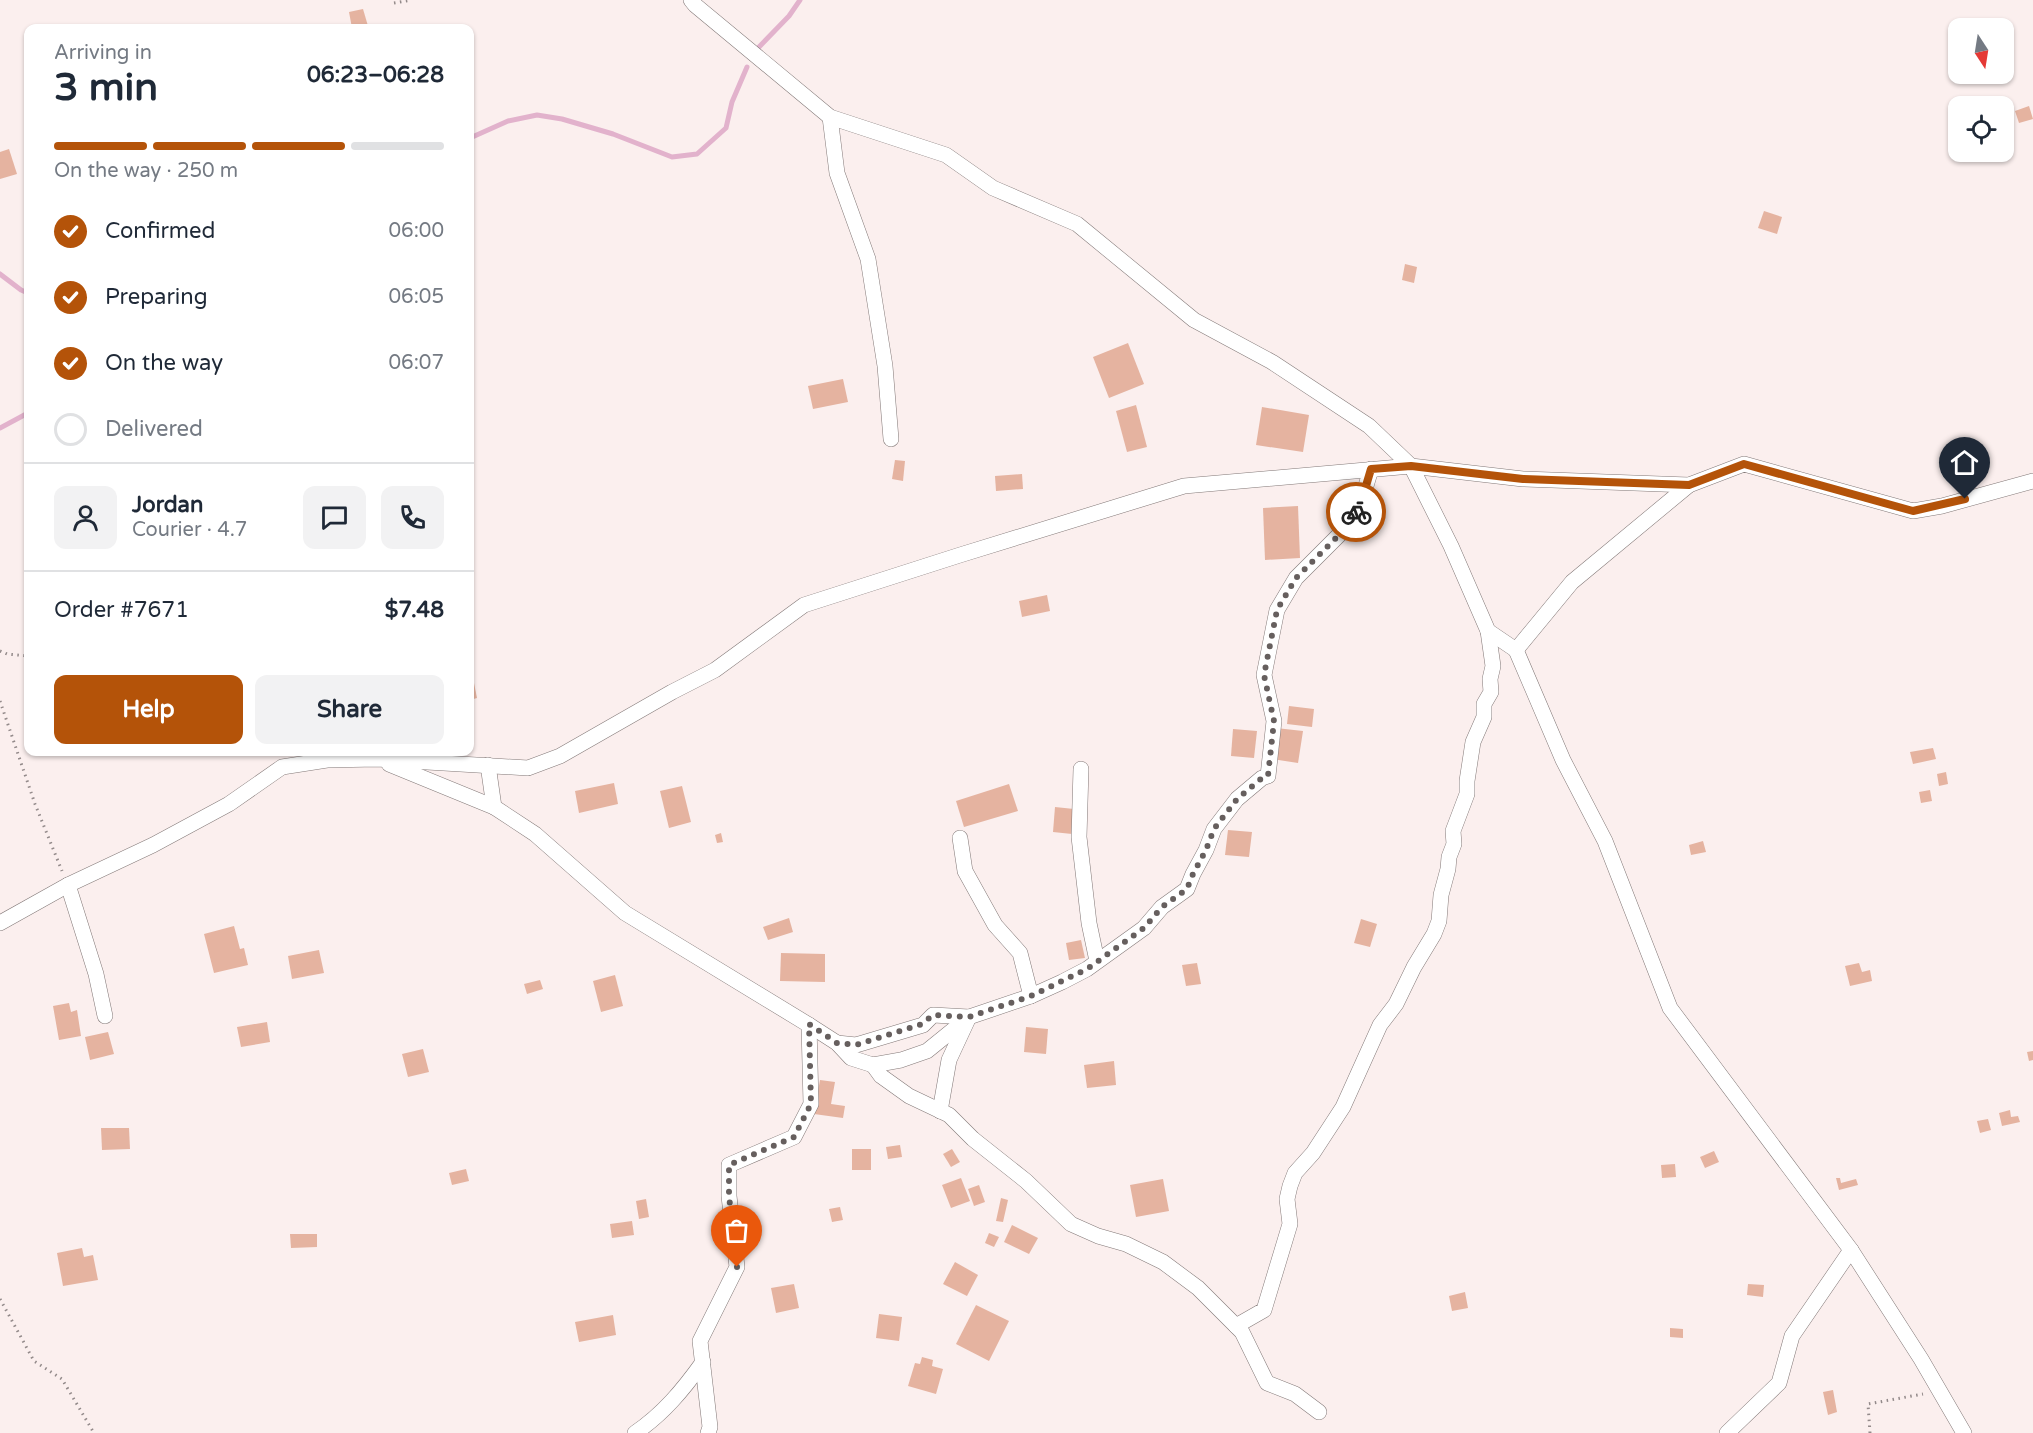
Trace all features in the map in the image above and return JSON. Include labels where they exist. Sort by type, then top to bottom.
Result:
[{"type":"street","points":[[691,0],[830,117],[946,155],[993,188],[1077,224],[1194,320],[1272,362],[1369,426],[1411,466],[1451,546],[1488,631],[1493,666],[1490,680],[1491,692],[1484,704],[1484,717],[1473,742],[1467,794],[1453,831],[1454,844],[1441,895],[1439,921],[1396,1004],[1380,1025],[1343,1107],[1313,1154],[1295,1173],[1287,1198],[1290,1224],[1264,1310],[1236,1326]]},
{"type":"street","points":[[830,117],[837,173],[868,259],[885,366],[891,439]]},
{"type":"street","points":[[1516,650],[1572,582],[1689,485],[1744,464],[1913,511],[1942,506],[2033,481]]},
{"type":"street","points":[[0,923],[68,885],[153,845],[219,809],[282,767],[327,760],[377,759],[528,768],[560,756],[715,670],[804,605],[1184,486],[1411,466],[1523,479],[1689,485]]},
{"type":"street","points":[[377,759],[494,807],[535,834],[625,913],[809,1024],[837,1043],[851,1058],[873,1065],[901,1060],[927,1051],[969,1017],[1031,996],[1062,982],[1144,928],[1162,907],[1187,889],[1214,829],[1237,799],[1262,778],[1268,776],[1274,721],[1264,675],[1277,610],[1296,578],[1345,529],[1360,506],[1371,469]]},
{"type":"street","points":[[1488,631],[1516,650],[1563,760],[1605,841],[1670,1008],[1851,1250],[1964,1433]]},
{"type":"street","points":[[488,765],[494,807]]},
{"type":"street","points":[[1081,769],[1079,837],[1089,923],[1097,961]]},
{"type":"street","points":[[960,838],[965,870],[995,925],[1020,953],[1031,996]]},
{"type":"street","points":[[68,885],[96,974],[105,1016]]},
{"type":"street","points":[[837,1043],[856,1045],[922,1024],[933,1015],[969,1017]]},
{"type":"street","points":[[940,1111],[949,1060],[969,1017]]},
{"type":"street","points":[[708,1433],[710,1426],[700,1341],[737,1267],[729,1196],[729,1165],[794,1137],[811,1104],[809,1024]]},
{"type":"street","points":[[873,1065],[881,1076],[909,1096],[949,1115],[973,1139],[1026,1181],[1071,1224],[1098,1236],[1125,1244],[1163,1262],[1198,1288],[1242,1332],[1267,1383],[1295,1394],[1319,1412]]},
{"type":"street","points":[[1727,1433],[1779,1383],[1792,1335],[1851,1250]]},
{"type":"street","points":[[635,1433],[653,1421],[679,1394],[703,1362]]},
{"type":"path","points":[[394,3],[411,0]]},
{"type":"path","points":[[0,651],[24,656]]},
{"type":"path","points":[[0,701],[35,804],[68,885]]},
{"type":"path","points":[[0,1299],[34,1361],[62,1379],[94,1433]]},
{"type":"path","points":[[1870,1433],[1868,1404],[1940,1391]]},
{"type":"building","points":[[363,9],[367,24],[351,24],[349,12]]},
{"type":"building","points":[[2029,106],[2033,119],[2019,123],[2015,111]]},
{"type":"building","points":[[9,149],[17,174],[0,179],[0,152]]},
{"type":"building","points":[[1764,211],[1782,217],[1777,234],[1758,228]]},
{"type":"building","points":[[1405,264],[1417,267],[1414,283],[1402,280]]},
{"type":"building","points":[[1128,343],[1144,384],[1109,398],[1093,357]]},
{"type":"building","points":[[843,379],[848,402],[813,409],[808,386]]},
{"type":"building","points":[[1136,405],[1147,447],[1127,452],[1116,411]]},
{"type":"building","points":[[1262,407],[1309,415],[1303,452],[1256,445]]},
{"type":"building","points":[[895,460],[905,461],[903,481],[892,479]]},
{"type":"building","points":[[1022,474],[1023,489],[996,491],[995,476]]},
{"type":"building","points":[[1298,506],[1300,558],[1265,560],[1263,508]]},
{"type":"building","points":[[1047,595],[1050,611],[1022,617],[1019,601]]},
{"type":"building","points":[[474,683],[477,698],[474,699]]},
{"type":"building","points":[[1289,706],[1314,709],[1312,727],[1287,724]]},
{"type":"building","points":[[1276,728],[1303,731],[1298,763],[1272,759]]},
{"type":"building","points":[[1233,729],[1257,731],[1254,758],[1231,756]]},
{"type":"building","points":[[1933,748],[1936,759],[1913,764],[1910,752]]},
{"type":"building","points":[[1946,772],[1948,784],[1939,786],[1937,774]]},
{"type":"building","points":[[614,783],[618,804],[579,813],[575,791]]},
{"type":"building","points":[[1009,784],[1018,811],[964,827],[956,801]]},
{"type":"building","points":[[682,786],[691,822],[669,828],[660,791]]},
{"type":"building","points":[[1930,790],[1932,801],[1921,803],[1919,792]]},
{"type":"building","points":[[1055,807],[1074,809],[1072,834],[1053,832]]},
{"type":"building","points":[[1228,830],[1252,832],[1249,857],[1225,855]]},
{"type":"building","points":[[721,833],[723,842],[717,843],[715,835]]},
{"type":"building","points":[[1703,841],[1706,852],[1691,855],[1689,845]]},
{"type":"building","points":[[789,918],[793,932],[768,940],[763,927]]},
{"type":"building","points":[[1361,919],[1377,924],[1370,947],[1354,943]]},
{"type":"building","points":[[234,926],[240,949],[244,948],[248,965],[214,973],[204,934]]},
{"type":"building","points":[[1081,940],[1085,958],[1069,960],[1066,943]]},
{"type":"building","points":[[319,950],[324,973],[292,979],[288,956]]},
{"type":"building","points":[[781,953],[825,954],[825,982],[780,981]]},
{"type":"building","points":[[1197,963],[1201,984],[1186,986],[1182,965]]},
{"type":"building","points":[[1859,963],[1862,972],[1870,970],[1872,981],[1850,986],[1845,966]]},
{"type":"building","points":[[615,975],[623,1006],[601,1012],[593,981]]},
{"type":"building","points":[[540,980],[543,989],[527,994],[524,984]]},
{"type":"building","points":[[69,1003],[71,1012],[77,1010],[81,1036],[59,1040],[53,1006]]},
{"type":"building","points":[[267,1022],[270,1042],[241,1047],[237,1027]]},
{"type":"building","points":[[1026,1027],[1048,1029],[1046,1054],[1024,1052]]},
{"type":"building","points":[[108,1032],[114,1054],[90,1060],[85,1037]]},
{"type":"building","points":[[423,1049],[429,1072],[408,1077],[402,1054]]},
{"type":"building","points":[[2033,1051],[2033,1060],[2029,1061],[2027,1052]]},
{"type":"building","points":[[1114,1061],[1116,1085],[1087,1088],[1084,1065]]},
{"type":"building","points":[[820,1080],[835,1082],[831,1104],[845,1106],[843,1118],[814,1114]]},
{"type":"building","points":[[2010,1110],[2011,1117],[2018,1116],[2020,1122],[2002,1126],[1999,1113]]},
{"type":"building","points":[[1988,1119],[1991,1130],[1980,1133],[1977,1121]]},
{"type":"building","points":[[101,1128],[129,1128],[130,1149],[102,1150]]},
{"type":"building","points":[[900,1145],[902,1157],[888,1159],[886,1147]]},
{"type":"building","points":[[852,1149],[871,1149],[871,1170],[852,1170]]},
{"type":"building","points":[[952,1149],[960,1162],[951,1167],[943,1154]]},
{"type":"building","points":[[1714,1151],[1719,1162],[1705,1168],[1700,1157]]},
{"type":"building","points":[[1675,1164],[1676,1177],[1662,1178],[1661,1165]]},
{"type":"building","points":[[466,1169],[469,1181],[452,1185],[449,1173]]},
{"type":"building","points":[[961,1178],[970,1201],[951,1208],[942,1185]]},
{"type":"building","points":[[1836,1178],[1840,1178],[1841,1183],[1856,1179],[1858,1185],[1839,1190]]},
{"type":"building","points":[[1163,1179],[1169,1211],[1136,1217],[1130,1185]]},
{"type":"building","points":[[979,1185],[985,1202],[974,1206],[968,1189]]},
{"type":"building","points":[[1001,1198],[1008,1200],[1003,1222],[996,1221]]},
{"type":"building","points":[[646,1199],[649,1217],[639,1219],[636,1201]]},
{"type":"building","points":[[840,1207],[843,1220],[832,1222],[829,1209]]},
{"type":"building","points":[[632,1221],[634,1235],[612,1238],[610,1224]]},
{"type":"building","points":[[1012,1225],[1038,1238],[1029,1254],[1004,1242]]},
{"type":"building","points":[[989,1233],[999,1237],[994,1247],[985,1243]]},
{"type":"building","points":[[290,1234],[317,1234],[317,1247],[291,1248]]},
{"type":"building","points":[[82,1248],[84,1257],[93,1255],[98,1280],[63,1286],[57,1253]]},
{"type":"building","points":[[955,1262],[978,1275],[967,1296],[943,1284]]},
{"type":"building","points":[[794,1284],[799,1308],[776,1313],[771,1288]]},
{"type":"building","points":[[1748,1284],[1764,1285],[1763,1297],[1747,1295]]},
{"type":"building","points":[[1465,1292],[1468,1308],[1452,1311],[1449,1296]]},
{"type":"building","points":[[976,1305],[1009,1321],[989,1361],[956,1344]]},
{"type":"building","points":[[879,1314],[902,1317],[899,1341],[876,1338]]},
{"type":"building","points":[[613,1315],[616,1335],[579,1342],[575,1322]]},
{"type":"building","points":[[1670,1328],[1683,1329],[1683,1338],[1670,1337]]},
{"type":"building","points":[[922,1357],[933,1360],[932,1366],[943,1369],[936,1394],[908,1386],[915,1363],[920,1364]]},
{"type":"building","points":[[1833,1390],[1837,1412],[1828,1415],[1823,1392]]},
{"type":"waterway","points":[[759,47],[789,16],[800,0]]},
{"type":"waterway","points":[[474,136],[508,121],[537,115],[562,119],[613,134],[672,157],[697,154],[726,128],[732,102],[747,67]]},
{"type":"waterway","points":[[0,274],[24,291]]},
{"type":"waterway","points":[[0,428],[24,415]]},
{"type":"way so far","points":[[737,1267],[729,1196],[729,1165],[794,1137],[811,1104],[809,1024],[837,1043],[856,1045],[922,1024],[933,1015],[969,1017],[1031,996],[1087,969],[1144,928],[1162,907],[1187,889],[1214,829],[1237,799],[1262,778],[1268,776],[1274,721],[1264,675],[1277,610],[1296,578],[1345,529],[1356,512]]},
{"type":"route","points":[[1356,512],[1360,506],[1371,469],[1411,466],[1523,479],[1689,485],[1744,464],[1913,511],[1965,499]]}]
